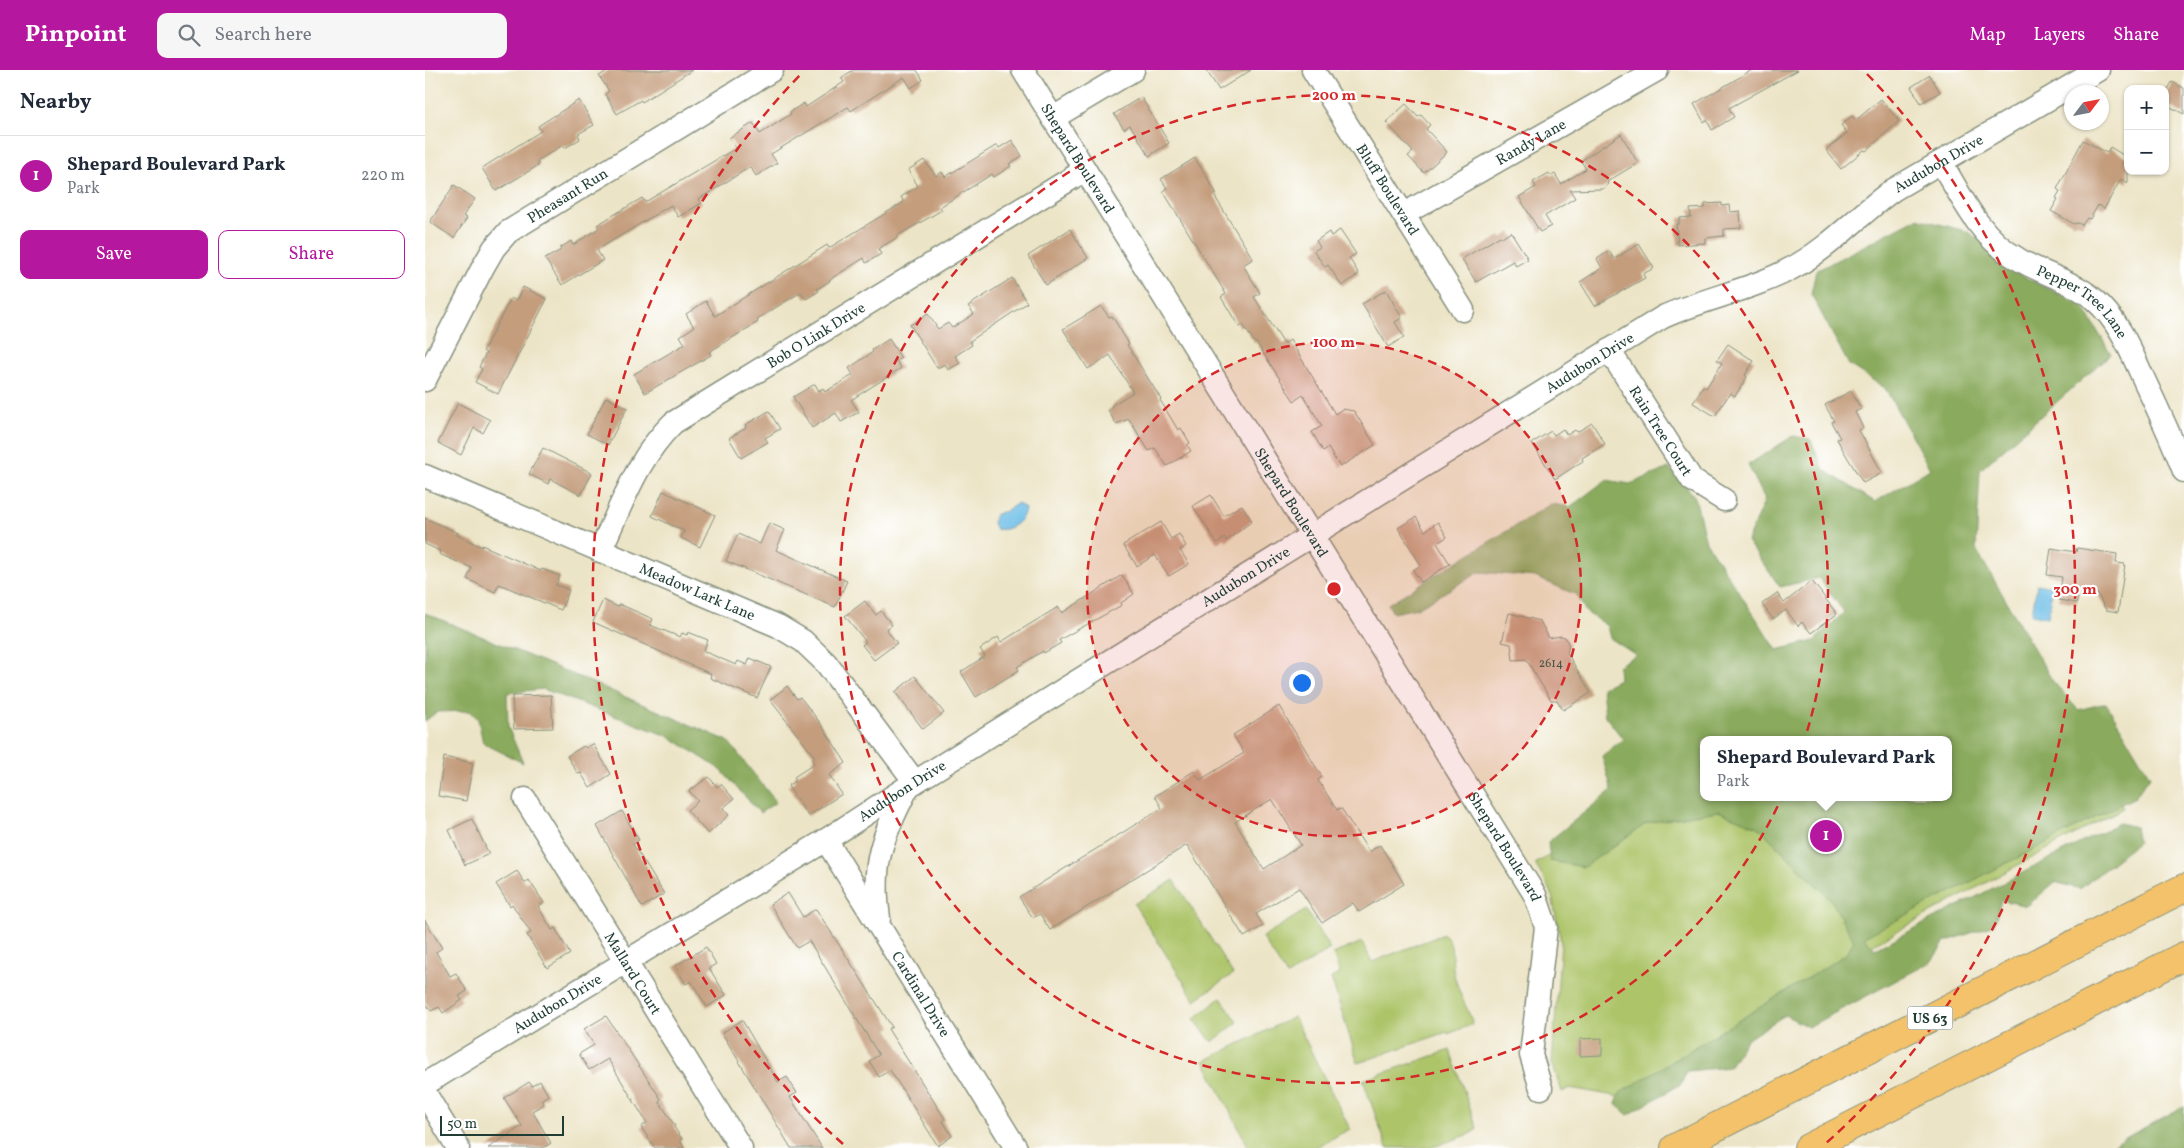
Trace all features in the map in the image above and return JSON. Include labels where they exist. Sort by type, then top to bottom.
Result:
[{"type":"highway","name":"US 63","points":[[1675,1148],[2184,888]]},
{"type":"highway","points":[[1808,1148],[2184,956]]},
{"type":"street","name":"Pheasant Run","points":[[425,380],[483,267],[494,248],[508,232],[771,70]]},
{"type":"street","name":"Shepard Boulevard","points":[[1023,70],[1535,895],[1545,927],[1531,1055],[1541,1088]]},
{"type":"street","points":[[1053,118],[1133,70]]},
{"type":"street","name":"Bluff Boulevard","points":[[1313,70],[1463,310]]},
{"type":"street","name":"Randy Lane","points":[[1404,214],[1657,70]]},
{"type":"street","name":"Audubon Drive","points":[[425,1084],[826,840],[1311,535],[1663,317],[1685,307],[1769,280],[1794,267],[1821,250],[1886,195],[2098,70]]},
{"type":"street","name":"Pepper Tree Lane","points":[[1941,162],[1970,212],[1988,237],[2017,259],[2094,299],[2108,313],[2122,334],[2165,424],[2184,471]]},
{"type":"street","name":"Bob O Link Drive","points":[[600,551],[642,460],[659,437],[673,424],[1085,170]]},
{"type":"street","name":"Rain Tree Court","points":[[1609,350],[1692,480],[1724,500]]},
{"type":"street","name":"Meadow Lark Lane","points":[[425,476],[777,626],[803,641],[826,663],[911,785]]},
{"type":"street","points":[[881,929],[875,889],[879,853],[891,820],[911,785]]},
{"type":"street","name":"Mallard Court","points":[[525,799],[741,1148]]},
{"type":"street","name":"Cardinal Drive","points":[[826,840],[1016,1148]]},
{"type":"street","points":[[425,1093],[458,1148]]},
{"type":"green space","points":[[1917,218],[1969,232],[2024,277],[2082,305],[2111,354],[1980,470],[1976,549],[2052,680],[2078,710],[2106,703],[2150,776],[2135,797],[1864,937],[1875,949],[2119,823],[2135,827],[2138,842],[2080,889],[2055,882],[2027,906],[2001,900],[1994,925],[1945,942],[1931,962],[1808,1027],[1785,1015],[1746,1040],[1729,1067],[1687,1071],[1681,1084],[1628,1115],[1616,1104],[1620,1093],[1845,955],[1854,941],[1831,900],[1758,827],[1718,811],[1647,823],[1584,867],[1550,861],[1548,842],[1612,790],[1602,756],[1623,739],[1605,716],[1602,688],[1619,679],[1618,666],[1636,655],[1610,638],[1607,626],[1586,612],[1577,595],[1535,577],[1480,572],[1417,608],[1393,613],[1388,604],[1551,504],[1570,507],[1606,480],[1630,484],[1669,468],[1695,497],[1706,542],[1777,650],[1814,641],[1844,612],[1819,578],[1780,587],[1747,541],[1765,499],[1748,465],[1793,436],[1810,439],[1824,470],[1875,502],[1930,469],[1885,388],[1849,365],[1811,294],[1816,271]]},
{"type":"green space","points":[[1996,588],[2123,808],[1866,948],[1620,1097],[1570,1088],[1562,1092],[1552,1063],[1561,942],[1551,891],[1535,864],[1700,765],[1700,801],[1952,801],[1952,736],[1950,736]]},
{"type":"green space","points":[[425,613],[728,741],[776,802],[760,813],[721,770],[670,737],[543,689],[507,693],[508,727],[523,763],[483,743],[478,719],[470,711],[437,712],[425,721]]},
{"type":"green space","points":[[1174,880],[1233,974],[1195,1000],[1134,904]]},
{"type":"green space","points":[[1306,910],[1330,949],[1287,976],[1262,937]]},
{"type":"green space","points":[[1444,934],[1451,945],[1454,975],[1472,1021],[1471,1025],[1358,1063],[1331,978],[1340,974],[1333,954],[1362,942],[1372,962]]},
{"type":"green space","points":[[1221,998],[1238,1022],[1212,1042],[1194,1019]]},
{"type":"green space","points":[[1294,1017],[1350,1129],[1314,1148],[1249,1148],[1204,1061]]},
{"type":"green space","points":[[1450,1050],[1477,1128],[1473,1133],[1430,1148],[1387,1148],[1363,1080]]},
{"type":"green space","points":[[2184,1106],[2184,1148],[2107,1148]]},
{"type":"water","points":[[1018,503],[1025,509],[1022,518],[1011,527],[996,529],[993,523],[996,514],[1006,511]]},
{"type":"water","points":[[2037,584],[2052,587],[2048,617],[2032,614]]},
{"type":"building","points":[[609,70],[692,70],[642,102],[641,100],[617,114],[605,94],[609,91],[599,76]]},
{"type":"building","points":[[853,70],[917,70],[923,80],[911,88],[904,77],[851,111],[848,107],[771,154],[777,163],[756,176],[750,167],[699,199],[702,203],[678,217],[671,205],[597,250],[603,260],[562,285],[545,259],[561,250],[560,248],[571,241],[573,245],[599,228],[597,225],[642,198],[645,202],[736,148],[729,138],[753,123],[760,134],[791,114],[790,112],[804,103],[806,107],[844,82],[841,78]]},
{"type":"building","points":[[1206,70],[1251,70],[1219,90]]},
{"type":"building","points":[[1752,70],[1798,70],[1729,108],[1734,117],[1712,130],[1707,120],[1704,122],[1694,104]]},
{"type":"building","points":[[1930,75],[1940,92],[1921,103],[1911,87]]},
{"type":"building","points":[[2172,82],[2184,88],[2184,114],[2169,106],[2169,88]]},
{"type":"building","points":[[1141,97],[1169,143],[1149,156],[1130,125],[1124,129],[1114,114]]},
{"type":"building","points":[[1881,99],[1899,121],[1866,151],[1864,150],[1841,169],[1826,150],[1847,133],[1841,125],[1852,116],[1856,120]]},
{"type":"building","points":[[579,100],[594,125],[578,134],[580,139],[565,148],[563,145],[537,161],[539,165],[496,191],[482,168],[541,131],[538,126]]},
{"type":"building","points":[[1406,104],[1418,117],[1421,115],[1430,125],[1426,129],[1447,152],[1424,173],[1408,156],[1413,152],[1386,122]]},
{"type":"building","points":[[1621,134],[1638,163],[1608,181],[1607,186],[1602,189],[1570,190],[1575,198],[1545,216],[1551,226],[1540,232],[1519,197],[1536,187],[1533,182],[1549,173],[1551,176],[1555,174],[1561,184],[1586,169],[1581,161]]},
{"type":"building","points":[[1012,140],[1022,156],[1009,164],[1011,166],[994,177],[992,174],[940,207],[942,210],[897,236],[878,249],[881,254],[866,263],[864,258],[829,280],[817,289],[819,291],[806,299],[801,292],[757,319],[758,322],[709,352],[711,355],[645,393],[634,374],[685,344],[680,336],[694,327],[686,314],[706,301],[715,316],[827,245],[829,248],[904,202],[901,197],[918,186],[908,170],[924,160],[936,176],[942,172],[945,177],[997,145],[999,148]]},
{"type":"building","points":[[2083,140],[2107,153],[2110,147],[2124,156],[2124,175],[2128,175],[2128,183],[2121,179],[2104,209],[2098,205],[2090,219],[2087,218],[2082,225],[2074,224],[2051,211],[2058,199],[2056,198],[2060,191],[2057,189]]},
{"type":"building","points":[[1195,158],[1217,194],[1214,195],[1253,259],[1243,265],[1260,293],[1254,297],[1284,344],[1290,340],[1335,414],[1342,409],[1354,411],[1375,445],[1340,467],[1328,448],[1323,451],[1312,432],[1322,426],[1303,395],[1294,401],[1256,342],[1243,325],[1239,327],[1221,297],[1226,294],[1163,191],[1167,188],[1161,179]]},
{"type":"building","points":[[454,185],[475,199],[463,216],[467,218],[454,238],[430,222]]},
{"type":"building","points":[[1722,203],[1722,206],[1729,205],[1730,212],[1740,211],[1741,228],[1724,229],[1724,236],[1705,238],[1705,243],[1678,245],[1676,224],[1679,224],[1679,218],[1691,217],[1690,209],[1705,208],[1705,204]]},
{"type":"building","points":[[1070,229],[1088,258],[1046,285],[1028,256]]},
{"type":"building","points":[[1340,230],[1356,254],[1349,258],[1359,274],[1342,286],[1328,265],[1325,267],[1314,251],[1320,247],[1316,241],[1329,232],[1331,236]]},
{"type":"building","points":[[1511,232],[1528,259],[1516,266],[1513,261],[1476,282],[1462,259],[1500,236],[1502,238]]},
{"type":"building","points":[[1639,244],[1654,268],[1643,274],[1645,278],[1595,306],[1580,282],[1602,268],[1597,259],[1609,251],[1614,259]]},
{"type":"building","points":[[1012,278],[1027,303],[970,341],[972,345],[955,356],[960,363],[948,370],[945,364],[937,368],[910,325],[928,314],[938,329],[948,323],[952,328],[974,314],[968,306]]},
{"type":"building","points":[[523,287],[547,299],[498,394],[475,382],[482,369],[479,367],[486,353],[483,351],[511,298],[516,301]]},
{"type":"building","points":[[1386,290],[1402,318],[1395,322],[1404,337],[1388,347],[1362,304]]},
{"type":"building","points":[[1101,306],[1109,317],[1112,316],[1129,344],[1127,345],[1178,430],[1181,428],[1190,443],[1187,445],[1191,451],[1167,466],[1155,448],[1149,451],[1129,419],[1116,424],[1108,410],[1133,392],[1110,355],[1088,369],[1063,329]]},
{"type":"building","points":[[889,339],[901,358],[896,361],[901,368],[851,400],[859,412],[841,422],[836,413],[812,428],[793,397],[815,384],[819,391],[823,388],[825,392],[853,375],[849,368]]},
{"type":"building","points":[[1728,344],[1754,361],[1735,396],[1730,393],[1715,416],[1693,403],[1703,386],[1706,388],[1722,363],[1717,360]]},
{"type":"building","points":[[1851,391],[1861,409],[1855,412],[1863,428],[1859,430],[1882,473],[1863,483],[1837,439],[1840,438],[1831,422],[1834,421],[1825,405]]},
{"type":"building","points":[[606,397],[627,408],[608,445],[587,434]]},
{"type":"building","points":[[458,403],[490,420],[483,433],[474,428],[461,455],[438,443]]},
{"type":"building","points":[[769,411],[780,429],[765,438],[768,442],[741,458],[729,438],[746,428],[745,425]]},
{"type":"building","points":[[1592,423],[1605,444],[1582,458],[1583,461],[1555,479],[1532,443],[1551,431],[1554,435],[1563,429],[1567,435],[1575,430],[1577,432]]},
{"type":"building","points":[[543,448],[592,473],[581,495],[550,479],[548,484],[529,474]]},
{"type":"building","points":[[663,491],[715,515],[700,547],[681,538],[684,531],[652,516]]},
{"type":"building","points":[[1211,495],[1224,516],[1242,505],[1252,521],[1226,541],[1225,538],[1217,543],[1193,506]]},
{"type":"building","points":[[1416,517],[1425,531],[1438,522],[1447,537],[1437,543],[1450,564],[1421,582],[1413,570],[1421,565],[1398,528]]},
{"type":"building","points":[[425,518],[458,533],[457,535],[482,547],[482,545],[541,571],[542,569],[560,576],[556,585],[569,590],[561,610],[499,584],[495,592],[467,579],[472,568],[439,554],[440,551],[425,544]]},
{"type":"building","points":[[1161,522],[1171,539],[1179,534],[1186,546],[1180,550],[1189,564],[1169,576],[1155,555],[1137,566],[1123,545]]},
{"type":"building","points":[[769,523],[785,530],[776,550],[847,581],[835,607],[726,561],[738,534],[760,544]]},
{"type":"building","points":[[2051,548],[2076,552],[2077,548],[2117,554],[2116,563],[2125,564],[2118,612],[2106,610],[2098,595],[2078,592],[2077,603],[2059,600],[2062,577],[2047,575]]},
{"type":"building","points":[[1122,575],[1134,594],[1121,603],[1122,605],[1059,640],[1061,643],[1044,653],[1043,651],[1017,667],[1019,670],[976,697],[961,672],[985,656],[980,649],[998,637],[1001,642],[1058,607],[1062,613]]},
{"type":"building","points":[[1812,581],[1837,614],[1811,633],[1802,622],[1798,626],[1786,610],[1773,619],[1762,604],[1777,593],[1784,603]]},
{"type":"building","points":[[603,600],[618,607],[619,604],[653,619],[650,625],[680,637],[682,633],[687,635],[688,632],[708,640],[703,651],[736,665],[738,661],[747,665],[750,658],[771,667],[757,698],[710,678],[711,674],[593,622]]},
{"type":"building","points":[[865,601],[876,615],[881,611],[892,625],[886,629],[897,643],[874,660],[862,645],[866,642],[845,616]]},
{"type":"building","points":[[1509,613],[1540,621],[1549,638],[1565,637],[1569,645],[1567,653],[1591,693],[1563,710],[1557,700],[1551,700],[1526,659],[1513,660],[1511,644],[1502,642]]},
{"type":"building","points":[[915,676],[944,713],[923,729],[895,692]]},
{"type":"building","points":[[787,686],[797,699],[800,697],[821,724],[846,763],[829,775],[842,794],[808,816],[788,786],[796,780],[794,777],[814,764],[812,760],[815,757],[770,700]]},
{"type":"building","points":[[551,695],[553,728],[514,729],[512,696]]},
{"type":"building","points":[[1279,706],[1322,777],[1318,780],[1337,810],[1341,808],[1369,852],[1380,845],[1404,884],[1359,912],[1353,903],[1322,923],[1299,888],[1256,914],[1263,926],[1244,937],[1187,845],[1050,930],[1040,914],[1033,918],[1019,897],[1162,808],[1155,796],[1194,771],[1200,780],[1244,753],[1233,735]],"holes":[[[1272,799],[1301,845],[1264,869],[1235,822]]]},
{"type":"building","points":[[593,744],[611,774],[590,788],[581,773],[578,774],[567,756],[584,746],[586,748]]},
{"type":"building","points":[[444,757],[473,763],[466,801],[438,796]]},
{"type":"building","points":[[709,777],[717,787],[721,784],[734,799],[723,808],[729,815],[708,834],[687,810],[698,801],[689,791]]},
{"type":"building","points":[[622,811],[639,840],[633,844],[664,894],[642,907],[597,826]]},
{"type":"building","points":[[472,819],[489,854],[465,865],[449,830]]},
{"type":"building","points":[[517,871],[525,883],[529,880],[544,903],[538,906],[552,930],[555,928],[570,954],[547,968],[527,935],[531,933],[496,884]]},
{"type":"building","points":[[788,893],[803,917],[816,909],[892,1027],[888,1029],[945,1119],[943,1121],[952,1136],[938,1146],[890,1070],[879,1077],[869,1061],[879,1055],[809,941],[797,948],[770,904]]},
{"type":"building","points":[[425,920],[442,948],[436,952],[450,976],[456,973],[467,991],[459,996],[462,1000],[443,1013],[439,1007],[431,1011],[425,1002]]},
{"type":"building","points":[[706,947],[716,964],[709,968],[726,995],[707,1007],[691,981],[686,984],[675,966]]},
{"type":"building","points":[[606,1016],[661,1099],[659,1101],[682,1139],[680,1140],[684,1148],[655,1148],[641,1127],[647,1123],[608,1059],[589,1070],[579,1054],[594,1045],[584,1029]]},
{"type":"building","points":[[742,1020],[778,1082],[787,1077],[797,1093],[790,1097],[822,1148],[791,1148],[722,1033]]},
{"type":"building","points":[[1602,1038],[1602,1055],[1580,1056],[1580,1039]]},
{"type":"building","points":[[540,1081],[548,1095],[541,1100],[544,1104],[532,1111],[551,1143],[543,1148],[488,1148],[522,1126],[504,1098],[529,1082],[532,1086]]},
{"type":"place","name":"Shepard Boulevard Park","points":[[1826,836]]}]
